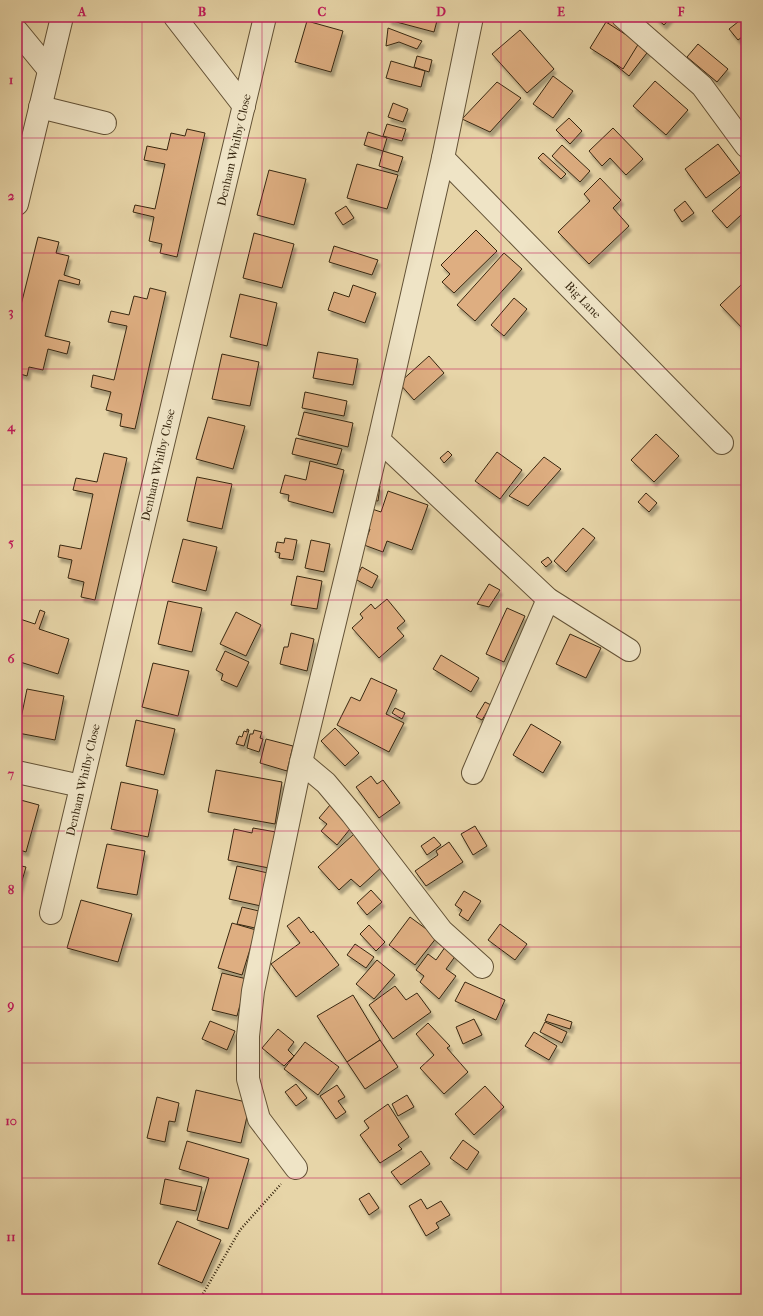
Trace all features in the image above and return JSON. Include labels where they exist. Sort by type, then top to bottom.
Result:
[{"type":"street","points":[[17,204],[62,17]]},
{"type":"street","points":[[175,17],[244,106]]},
{"type":"street","name":"Denham Whilby Close","points":[[51,913],[266,17]]},
{"type":"street","points":[[296,1168],[259,1119],[248,1079],[248,1036],[253,991],[300,762],[379,440],[443,158],[472,17]]},
{"type":"street","points":[[623,17],[702,86],[746,146]]},
{"type":"street","points":[[17,31],[49,70]]},
{"type":"street","points":[[40,107],[105,123]]},
{"type":"street","name":"Big Lane","points":[[443,158],[722,442]]},
{"type":"street","points":[[379,440],[548,600],[629,650]]},
{"type":"street","points":[[473,772],[548,600]]},
{"type":"street","points":[[300,762],[326,783],[352,814],[442,931],[482,967]]},
{"type":"street","points":[[17,772],[81,786]]},
{"type":"path","points":[[200,1299],[240,1230],[296,1168]]},
{"type":"building","points":[[389,17],[438,17],[434,32],[389,20]]},
{"type":"building","points":[[612,17],[626,17],[657,40],[629,76],[592,46]]},
{"type":"building","points":[[655,17],[671,17],[664,25]]},
{"type":"building","points":[[743,18],[746,22],[746,34],[738,40],[729,29]]},
{"type":"building","points":[[307,21],[343,31],[331,72],[295,62]]},
{"type":"building","points":[[606,22],[639,43],[623,69],[590,48]]},
{"type":"building","points":[[388,28],[422,41],[417,49],[399,42],[386,46]]},
{"type":"building","points":[[520,30],[554,69],[527,93],[492,54]]},
{"type":"building","points":[[698,44],[728,69],[717,82],[687,57]]},
{"type":"building","points":[[417,56],[432,60],[429,72],[414,67]]},
{"type":"building","points":[[391,61],[425,71],[421,87],[386,78]]},
{"type":"building","points":[[553,76],[573,91],[553,118],[533,104]]},
{"type":"building","points":[[655,81],[688,110],[666,135],[633,106]]},
{"type":"building","points":[[497,82],[521,98],[490,132],[462,119]]},
{"type":"building","points":[[393,103],[408,109],[403,122],[388,117]]},
{"type":"building","points":[[569,118],[582,131],[570,144],[556,130]]},
{"type":"building","points":[[387,124],[406,129],[402,141],[383,136]]},
{"type":"building","points":[[613,128],[643,159],[626,175],[610,158],[602,166],[589,151]]},
{"type":"building","points":[[187,129],[205,133],[177,257],[160,253],[162,244],[149,241],[154,217],[133,212],[135,205],[155,209],[165,164],[144,160],[147,146],[167,150],[171,133],[185,136]]},
{"type":"building","points":[[368,132],[387,138],[383,151],[364,145]]},
{"type":"building","points":[[718,144],[740,173],[706,198],[685,169]]},
{"type":"building","points":[[562,145],[590,171],[580,182],[552,156]]},
{"type":"building","points":[[383,151],[403,157],[398,172],[379,166]]},
{"type":"building","points":[[543,153],[566,174],[561,179],[538,158]]},
{"type":"building","points":[[357,164],[398,175],[387,209],[347,198]]},
{"type":"building","points":[[269,170],[306,179],[294,225],[257,215]]},
{"type":"building","points":[[600,178],[621,200],[613,208],[629,226],[589,264],[558,232],[590,201],[584,194]]},
{"type":"building","points":[[746,182],[746,221],[741,215],[727,228],[712,211]]},
{"type":"building","points":[[685,201],[694,213],[682,222],[674,210]]},
{"type":"building","points":[[346,206],[354,218],[343,225],[335,213]]},
{"type":"building","points":[[476,230],[497,251],[454,293],[442,282],[450,274],[441,265]]},
{"type":"building","points":[[254,233],[294,244],[282,288],[243,278]]},
{"type":"building","points":[[38,237],[59,242],[56,253],[69,256],[64,275],[80,280],[79,285],[59,280],[45,336],[70,342],[67,354],[48,349],[43,370],[29,367],[27,376],[17,373],[17,321]]},
{"type":"building","points":[[334,246],[378,260],[372,275],[329,262]]},
{"type":"building","points":[[504,253],[522,269],[475,321],[457,305]]},
{"type":"building","points":[[742,284],[746,288],[746,332],[720,305]]},
{"type":"building","points":[[353,285],[376,293],[365,323],[328,310],[334,292],[349,297]]},
{"type":"building","points":[[150,288],[166,292],[135,429],[120,426],[122,414],[106,410],[111,392],[91,387],[93,375],[114,380],[127,326],[108,322],[111,311],[129,315],[134,296],[147,299]]},
{"type":"building","points":[[240,294],[277,303],[267,346],[230,337]]},
{"type":"building","points":[[514,298],[527,309],[504,336],[491,325]]},
{"type":"building","points":[[318,352],[358,359],[353,385],[313,378]]},
{"type":"building","points":[[222,354],[259,362],[250,406],[212,399]]},
{"type":"building","points":[[429,356],[444,373],[414,400],[399,383]]},
{"type":"building","points":[[305,392],[347,401],[344,416],[302,408]]},
{"type":"building","points":[[304,412],[353,423],[348,447],[298,435]]},
{"type":"building","points":[[208,417],[245,426],[233,469],[196,459]]},
{"type":"building","points":[[656,434],[679,456],[654,482],[631,460]]},
{"type":"building","points":[[296,438],[342,449],[337,465],[292,454]]},
{"type":"building","points":[[448,451],[452,455],[444,463],[440,458]]},
{"type":"building","points":[[497,452],[522,470],[500,499],[475,481]]},
{"type":"building","points":[[104,453],[127,458],[95,600],[81,597],[84,582],[68,578],[72,560],[58,557],[60,545],[81,549],[93,494],[73,490],[76,478],[97,482]]},
{"type":"building","points":[[544,457],[561,469],[528,506],[509,496]]},
{"type":"building","points":[[310,461],[344,470],[333,513],[288,501],[289,495],[280,493],[285,475],[306,480]]},
{"type":"building","points":[[197,477],[232,484],[222,529],[187,521]]},
{"type":"building","points":[[373,485],[380,486],[378,501],[370,500]]},
{"type":"building","points":[[388,491],[428,505],[412,550],[387,541],[383,552],[364,545],[370,529],[362,526],[369,508],[381,512]]},
{"type":"building","points":[[646,493],[657,503],[649,512],[638,502]]},
{"type":"building","points":[[583,528],[595,538],[566,572],[554,561]]},
{"type":"building","points":[[285,538],[297,540],[293,560],[279,558],[280,553],[275,552],[277,542],[284,543]]},
{"type":"building","points":[[183,539],[217,547],[206,591],[172,582]]},
{"type":"building","points":[[311,540],[330,544],[324,572],[305,568]]},
{"type":"building","points":[[548,557],[552,562],[546,567],[541,562]]},
{"type":"building","points":[[362,567],[378,576],[372,588],[355,579]]},
{"type":"building","points":[[297,576],[322,581],[317,609],[291,605]]},
{"type":"building","points":[[489,584],[500,590],[489,607],[477,604]]},
{"type":"building","points":[[387,599],[405,621],[397,628],[404,636],[379,658],[352,628],[363,618],[360,614],[371,604],[375,609]]},
{"type":"building","points":[[168,601],[202,608],[192,652],[158,644]]},
{"type":"building","points":[[507,608],[525,616],[504,662],[486,654]]},
{"type":"building","points":[[40,610],[45,612],[39,629],[69,639],[58,674],[17,661],[17,618],[35,624]]},
{"type":"building","points":[[236,612],[261,625],[246,656],[220,644]]},
{"type":"building","points":[[291,633],[314,639],[307,671],[280,664],[284,647],[288,647]]},
{"type":"building","points":[[570,634],[601,648],[586,678],[556,664]]},
{"type":"building","points":[[225,651],[249,662],[237,687],[221,680],[223,674],[216,670]]},
{"type":"building","points":[[441,655],[479,678],[471,692],[433,669]]},
{"type":"building","points":[[153,663],[189,671],[178,716],[142,707]]},
{"type":"building","points":[[371,678],[397,690],[386,714],[404,723],[389,752],[337,725],[351,697],[360,701]]},
{"type":"building","points":[[27,689],[64,696],[55,740],[18,733]]},
{"type":"building","points":[[485,702],[491,705],[482,720],[476,717]]},
{"type":"building","points":[[395,708],[405,713],[402,719],[392,713]]},
{"type":"building","points":[[136,720],[175,729],[164,775],[126,766]]},
{"type":"building","points":[[531,724],[561,742],[543,773],[513,755]]},
{"type":"building","points":[[335,728],[359,753],[345,766],[321,741]]},
{"type":"building","points":[[247,729],[249,730],[244,746],[236,744],[239,736],[242,737],[244,731],[247,732]]},
{"type":"building","points":[[254,730],[262,732],[260,738],[263,739],[259,752],[247,748],[250,734],[253,734]]},
{"type":"building","points":[[266,739],[293,746],[287,771],[260,763]]},
{"type":"building","points":[[216,770],[282,782],[275,824],[208,812]]},
{"type":"building","points":[[371,776],[377,784],[383,780],[400,803],[379,818],[356,787]]},
{"type":"building","points":[[121,782],[158,790],[148,837],[111,829]]},
{"type":"building","points":[[17,799],[39,805],[26,852],[17,849]]},
{"type":"building","points":[[330,805],[354,824],[337,845],[321,831],[327,824],[319,818]]},
{"type":"building","points":[[475,826],[487,846],[473,855],[461,834]]},
{"type":"building","points":[[253,828],[276,832],[269,868],[228,860],[234,829],[252,833]]},
{"type":"building","points":[[354,834],[383,866],[360,887],[351,879],[339,890],[318,867]]},
{"type":"building","points":[[434,837],[441,845],[427,855],[421,846]]},
{"type":"building","points":[[449,842],[463,862],[426,886],[415,871],[438,855],[436,851]]},
{"type":"building","points":[[107,844],[145,851],[137,895],[97,888]]},
{"type":"building","points":[[17,865],[26,867],[17,898]]},
{"type":"building","points":[[237,866],[268,873],[261,906],[229,899]]},
{"type":"building","points":[[371,890],[382,902],[367,915],[357,903]]},
{"type":"building","points":[[464,891],[481,901],[468,921],[459,915],[462,910],[455,905]]},
{"type":"building","points":[[81,900],[132,914],[118,962],[67,948]]},
{"type":"building","points":[[242,907],[259,911],[255,928],[237,924]]},
{"type":"building","points":[[299,917],[311,933],[313,931],[339,965],[296,997],[271,964],[300,943],[287,926]]},
{"type":"building","points":[[410,917],[437,937],[415,965],[389,945]]},
{"type":"building","points":[[232,923],[256,930],[242,975],[218,968]]},
{"type":"building","points":[[500,924],[527,944],[515,960],[488,940]]},
{"type":"building","points":[[369,925],[385,942],[376,951],[360,934]]},
{"type":"building","points":[[448,943],[459,951],[446,969],[456,976],[439,999],[420,982],[424,976],[416,970],[428,954],[436,960]]},
{"type":"building","points":[[355,944],[374,957],[366,968],[347,955]]},
{"type":"building","points":[[377,960],[395,975],[374,999],[356,984]]},
{"type":"building","points":[[222,973],[247,979],[237,1016],[212,1010]]},
{"type":"building","points":[[465,982],[505,1000],[496,1020],[455,1001]]},
{"type":"building","points":[[395,986],[406,1000],[417,993],[431,1012],[393,1039],[369,1005]]},
{"type":"building","points":[[353,995],[380,1040],[347,1062],[317,1016]]},
{"type":"building","points":[[548,1014],[572,1022],[570,1029],[545,1021]]},
{"type":"building","points":[[474,1019],[482,1035],[463,1044],[456,1027]]},
{"type":"building","points":[[210,1021],[235,1031],[227,1050],[202,1039]]},
{"type":"building","points":[[545,1022],[567,1032],[562,1043],[540,1032]]},
{"type":"building","points":[[428,1023],[450,1046],[447,1048],[468,1072],[444,1094],[420,1068],[434,1055],[416,1034]]},
{"type":"building","points":[[278,1029],[294,1042],[288,1050],[294,1056],[284,1066],[262,1048]]},
{"type":"building","points":[[534,1032],[557,1046],[549,1060],[525,1046]]},
{"type":"building","points":[[380,1040],[398,1067],[365,1089],[347,1062]]},
{"type":"building","points":[[305,1042],[339,1067],[318,1095],[284,1069]]},
{"type":"building","points":[[296,1084],[307,1098],[296,1106],[285,1092]]},
{"type":"building","points":[[337,1085],[345,1097],[338,1101],[346,1112],[336,1119],[320,1096]]},
{"type":"building","points":[[485,1086],[504,1107],[474,1135],[455,1114]]},
{"type":"building","points":[[196,1090],[250,1103],[241,1143],[187,1131]]},
{"type":"building","points":[[407,1095],[414,1107],[398,1116],[392,1104]]},
{"type":"building","points":[[157,1097],[179,1103],[175,1122],[169,1121],[165,1142],[147,1138]]},
{"type":"building","points":[[388,1104],[409,1137],[398,1145],[402,1149],[380,1163],[360,1135],[369,1128],[364,1121]]},
{"type":"building","points":[[463,1140],[479,1152],[467,1170],[450,1158]]},
{"type":"building","points":[[187,1141],[249,1159],[228,1229],[197,1220],[209,1178],[179,1169]]},
{"type":"building","points":[[421,1151],[430,1164],[401,1185],[391,1172]]},
{"type":"building","points":[[165,1179],[202,1187],[196,1211],[160,1204]]},
{"type":"building","points":[[369,1193],[379,1208],[369,1215],[359,1199]]},
{"type":"building","points":[[421,1199],[427,1209],[441,1201],[450,1215],[436,1223],[439,1228],[426,1236],[409,1206]]},
{"type":"building","points":[[177,1221],[221,1240],[202,1283],[158,1264]]}]
